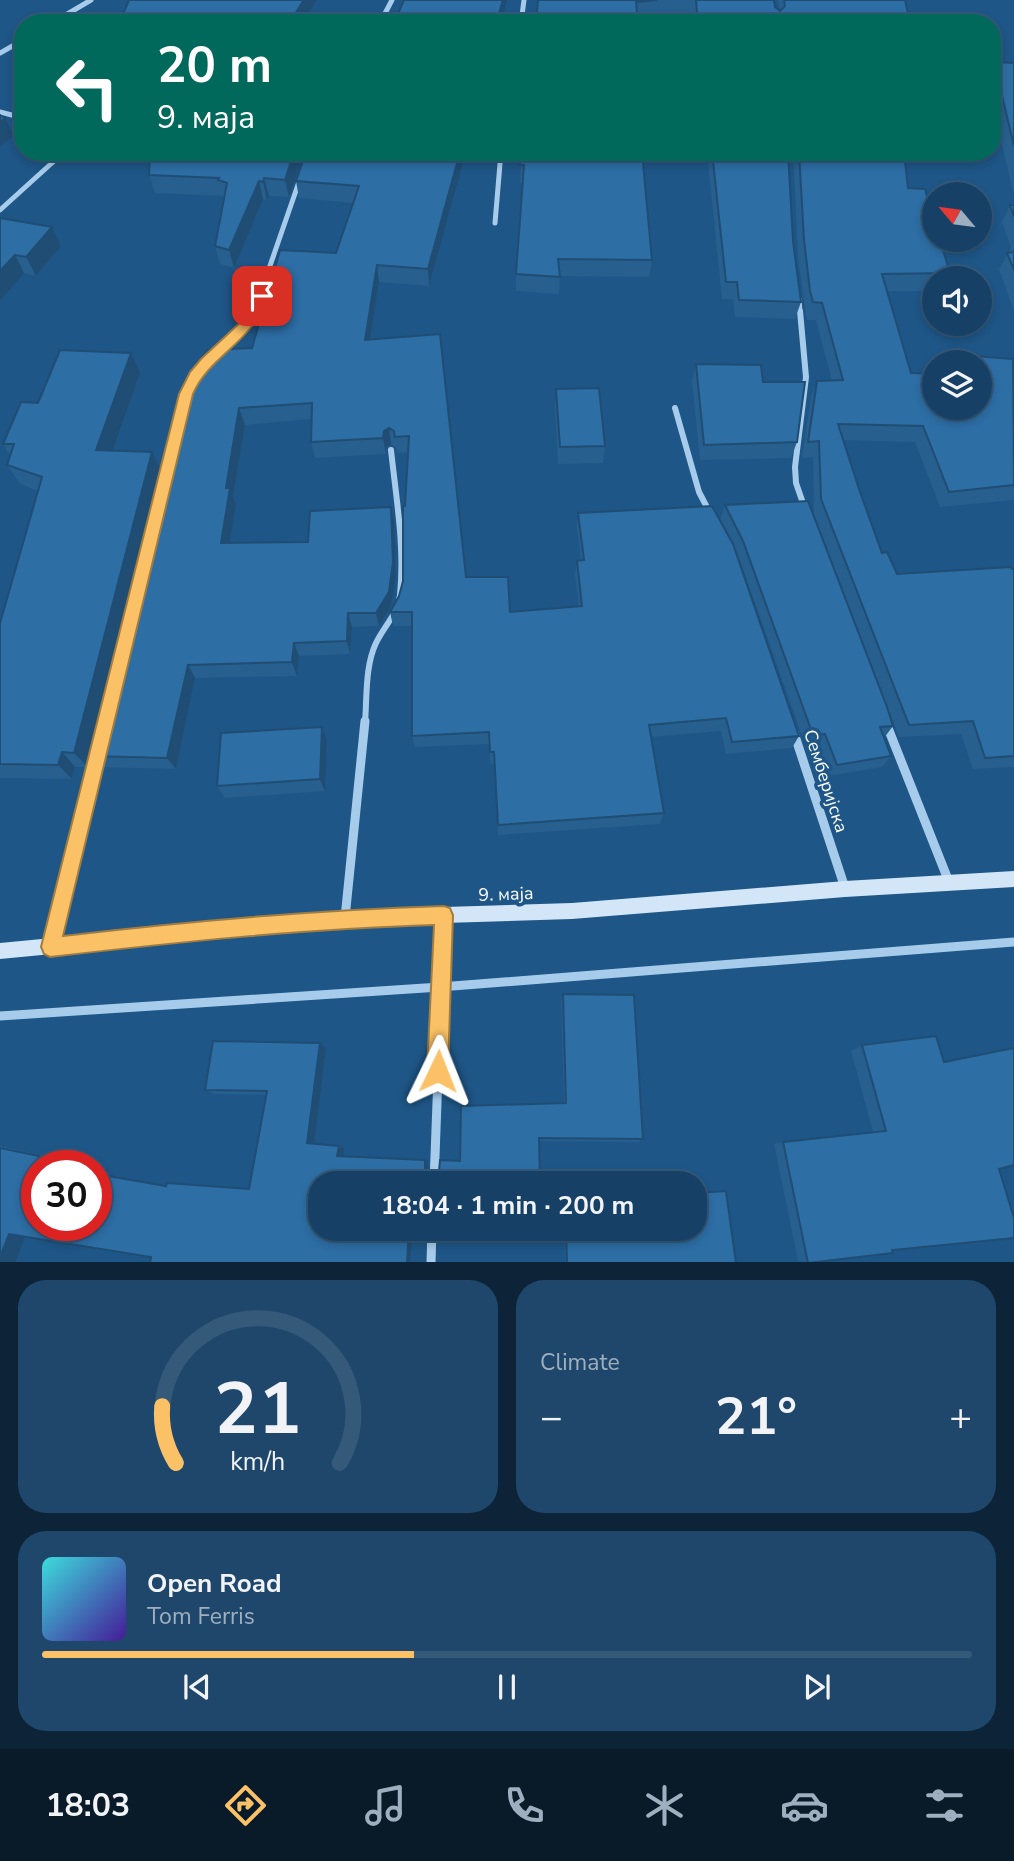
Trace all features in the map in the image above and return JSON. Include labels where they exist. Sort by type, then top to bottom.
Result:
[{"type":"main road","name":"9. маја","points":[[0,951],[345,918],[572,911],[845,888],[1014,879]]},
{"type":"street","points":[[67,14],[91,0]]},
{"type":"street","points":[[0,210],[54,161]]},
{"type":"street","points":[[495,223],[500,161]]},
{"type":"street","points":[[205,362],[238,334],[254,312],[302,175]]},
{"type":"street","points":[[798,295],[806,377],[795,467],[796,482],[808,519]]},
{"type":"street","points":[[167,466],[179,416],[194,376]]},
{"type":"street","points":[[675,408],[699,492],[715,523]]},
{"type":"street","points":[[345,918],[371,659],[376,643],[397,609],[400,596],[400,530],[391,450]]},
{"type":"street","points":[[882,712],[949,882]]},
{"type":"street","name":"Семберијска","points":[[790,721],[845,888]]},
{"type":"street","points":[[50,947],[99,748]]},
{"type":"street","points":[[434,1171],[444,915]]},
{"type":"street","points":[[0,1016],[440,987],[1014,942]]},
{"type":"street","points":[[431,1262],[432,1241]]},
{"type":"building","points":[[129,0],[304,0],[295,14],[123,14]]},
{"type":"building","points":[[404,0],[503,0],[499,14],[398,14]]},
{"type":"building","points":[[538,0],[657,0],[636,2],[637,14],[537,14]]},
{"type":"building","points":[[696,0],[774,0],[775,7],[780,11],[785,6],[784,0],[905,0],[908,14],[697,14]]},
{"type":"building","points":[[1001,62],[1014,63],[1014,146],[1001,91]]},
{"type":"building","points":[[150,161],[291,161],[285,180],[264,178],[263,182],[259,181],[229,250],[215,246],[227,183],[218,180],[219,178],[149,175]]},
{"type":"building","points":[[303,161],[458,161],[428,269],[377,265],[365,340],[440,334],[466,577],[508,577],[510,612],[582,606],[577,561],[584,560],[578,513],[712,506],[733,544],[799,736],[732,742],[726,718],[649,725],[664,813],[498,825],[494,752],[490,752],[489,732],[412,736],[412,612],[390,612],[399,596],[403,581],[403,506],[409,436],[395,437],[394,431],[389,428],[384,431],[383,438],[311,442],[312,403],[239,408],[226,488],[230,488],[221,543],[308,542],[310,511],[391,507],[393,562],[389,592],[376,613],[348,613],[347,641],[294,643],[292,662],[188,665],[167,758],[91,756],[166,455],[175,456],[191,371],[208,350],[252,348],[280,250],[336,253],[359,186],[296,181]]},
{"type":"building","points":[[521,161],[643,161],[652,260],[558,259],[560,277],[516,274],[524,165],[520,165]]},
{"type":"building","points":[[713,161],[789,161],[793,241],[801,302],[739,300],[737,282],[726,282]]},
{"type":"building","points":[[800,161],[905,161],[908,188],[922,189],[922,252],[944,252],[948,266],[922,266],[922,273],[882,274],[911,373],[922,373],[922,420],[992,420],[992,357],[1013,359],[1014,485],[949,492],[923,426],[838,424],[882,553],[887,552],[897,574],[1011,567],[1014,569],[1014,756],[985,758],[973,721],[909,725],[821,499],[819,441],[808,442],[817,381],[843,380],[822,303],[813,302]]},
{"type":"building","points":[[0,218],[52,227],[26,257],[15,255],[0,271]]},
{"type":"building","points":[[1014,252],[1014,270],[1007,253]]},
{"type":"building","points":[[60,350],[131,353],[96,450],[152,452],[74,753],[62,752],[58,765],[0,764],[0,623],[42,477],[7,465],[14,444],[3,444],[21,402],[38,403]]},
{"type":"building","points":[[696,364],[761,365],[763,382],[805,382],[797,442],[704,445]]},
{"type":"building","points":[[599,388],[605,446],[560,447],[556,389]]},
{"type":"building","points":[[808,501],[887,707],[893,726],[880,727],[891,756],[837,765],[825,734],[813,735],[743,541],[725,505]]},
{"type":"building","points":[[322,727],[320,779],[217,786],[221,733]]},
{"type":"building","points":[[563,994],[634,995],[643,1139],[539,1138],[540,1171],[439,1171],[440,1160],[460,1161],[461,1106],[566,1103]]},
{"type":"building","points":[[936,1036],[944,1062],[1014,1048],[1014,1165],[999,1169],[1014,1218],[1014,1238],[892,1250],[893,1253],[808,1262],[783,1142],[886,1131],[862,1045]]},
{"type":"building","points":[[213,1041],[320,1043],[307,1143],[339,1146],[337,1156],[425,1160],[425,1171],[308,1171],[308,1241],[408,1241],[407,1262],[150,1262],[151,1257],[52,1241],[112,1241],[112,1177],[166,1186],[167,1183],[249,1189],[267,1091],[205,1090]]},
{"type":"building","points":[[0,1148],[21,1152],[21,1236],[9,1234],[0,1257]]},
{"type":"building","points":[[726,1191],[736,1262],[567,1262],[566,1241],[707,1241],[707,1192]]},
{"type":"route","points":[[262,296],[248,323],[205,362],[194,376],[186,394],[50,947],[345,918],[444,915],[438,1071]]}]
